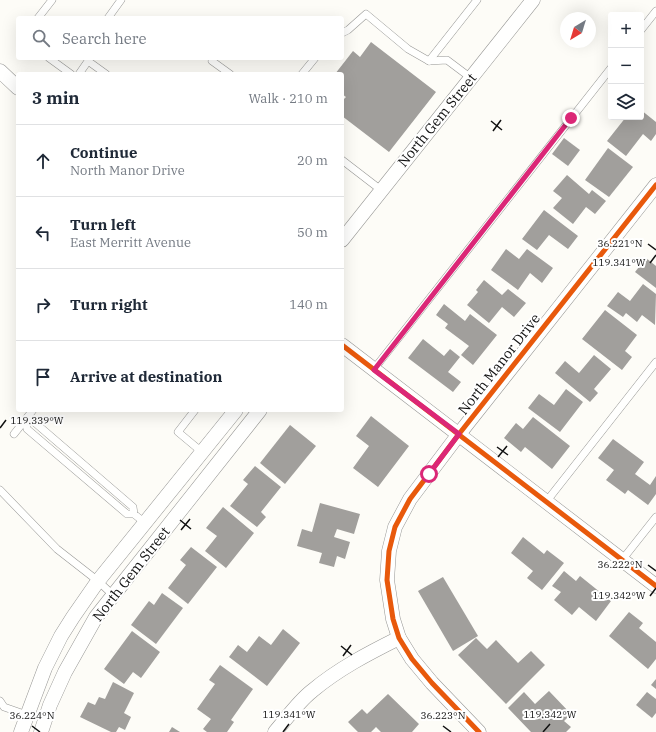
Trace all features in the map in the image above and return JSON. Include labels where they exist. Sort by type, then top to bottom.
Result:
[{"type":"street","name":"North Gem Street","points":[[344,237],[533,0]]},
{"type":"street","points":[[0,71],[16,86]]},
{"type":"street","name":"North Manor Drive","points":[[479,732],[432,683],[412,659],[399,638],[393,619],[386,580],[389,551],[395,527],[410,499],[459,434],[656,186]]},
{"type":"street","points":[[344,347],[656,586]]},
{"type":"street","name":"North Gem Street","points":[[21,732],[45,668],[61,636],[73,617],[98,581],[234,412]]},
{"type":"street","name":"North Gem Street","points":[[41,732],[50,705],[65,672],[96,617],[258,412]]},
{"type":"street","points":[[275,732],[311,692],[333,675],[371,652],[399,638]]},
{"type":"lane","points":[[40,16],[52,0]]},
{"type":"lane","points":[[109,16],[121,0]]},
{"type":"lane","points":[[429,61],[477,0]]},
{"type":"lane","points":[[644,26],[656,11]]},
{"type":"lane","points":[[344,32],[366,14],[408,49],[429,61],[447,60],[471,78]]},
{"type":"lane","points":[[52,60],[68,72]]},
{"type":"lane","points":[[80,72],[88,60],[103,72]]},
{"type":"lane","points":[[304,72],[313,60]]},
{"type":"lane","points":[[212,61],[227,72]]},
{"type":"lane","points":[[374,370],[608,72]]},
{"type":"lane","points":[[344,162],[381,190]]},
{"type":"lane","points":[[546,502],[656,362]]},
{"type":"lane","points":[[14,434],[31,412]]},
{"type":"lane","points":[[193,412],[178,432],[202,452]]},
{"type":"lane","points":[[25,420],[27,429],[127,514],[134,514],[145,523]]},
{"type":"lane","points":[[0,490],[57,549],[98,581],[113,595]]},
{"type":"lane","points":[[622,560],[656,517]]},
{"type":"lane","points":[[0,701],[4,707],[27,715]]},
{"type":"building","points":[[371,42],[436,92],[389,152],[344,118],[344,99],[346,97],[344,96],[344,72],[337,72],[353,51],[360,57]]},
{"type":"building","points":[[644,112],[656,122],[656,134],[651,141],[643,134],[626,156],[607,141],[624,120],[644,120]]},
{"type":"building","points":[[564,138],[580,150],[568,166],[552,154]]},
{"type":"building","points":[[608,148],[633,167],[609,197],[585,180]]},
{"type":"building","points":[[567,175],[589,194],[592,190],[606,201],[595,214],[586,207],[573,224],[553,208],[562,198],[553,191]]},
{"type":"building","points":[[544,210],[578,236],[568,249],[549,235],[537,250],[522,239]]},
{"type":"building","points":[[506,249],[519,259],[527,249],[553,268],[542,283],[530,273],[518,290],[491,270]]},
{"type":"building","points":[[646,258],[656,266],[656,288],[635,272]]},
{"type":"building","points":[[484,280],[502,295],[508,289],[526,303],[514,317],[502,307],[489,323],[467,305],[478,292],[476,290]]},
{"type":"building","points":[[643,284],[656,294],[655,325],[642,315],[637,322],[626,313],[623,317],[607,306],[618,292],[630,301]]},
{"type":"building","points":[[444,304],[465,321],[470,314],[497,335],[473,365],[461,355],[469,346],[445,328],[448,324],[436,315]]},
{"type":"building","points":[[605,310],[637,335],[625,351],[632,357],[622,370],[582,339]]},
{"type":"building","points":[[423,339],[444,356],[450,349],[460,357],[448,372],[461,382],[453,392],[408,358]]},
{"type":"building","points":[[594,355],[611,369],[594,389],[598,393],[590,402],[555,373],[565,361],[579,373]]},
{"type":"building","points":[[566,389],[583,402],[560,432],[528,408],[539,394],[554,405]]},
{"type":"building","points":[[371,416],[409,446],[378,487],[353,468],[369,446],[356,436]]},
{"type":"building","points":[[533,417],[570,446],[552,469],[525,447],[521,452],[504,438],[516,423],[523,429]]},
{"type":"building","points":[[290,425],[316,446],[285,484],[260,463]]},
{"type":"building","points":[[613,439],[644,462],[635,474],[650,485],[656,476],[656,494],[648,505],[628,490],[625,494],[606,480],[614,470],[598,458]]},
{"type":"building","points":[[255,466],[281,487],[261,512],[266,517],[257,527],[230,506],[248,484],[243,480]]},
{"type":"building","points":[[320,503],[360,514],[354,534],[337,529],[334,537],[350,542],[345,559],[337,556],[334,567],[319,563],[322,553],[297,546],[302,529],[312,532]]},
{"type":"building","points":[[223,507],[254,533],[226,568],[205,551],[217,536],[206,528]]},
{"type":"building","points":[[523,537],[544,554],[547,550],[564,563],[542,590],[527,578],[533,571],[511,553]]},
{"type":"building","points":[[191,547],[217,567],[188,604],[168,588],[186,565],[180,560]]},
{"type":"building","points":[[564,571],[576,581],[580,576],[611,601],[596,621],[579,607],[572,615],[554,600],[561,592],[552,586]]},
{"type":"building","points":[[443,577],[478,636],[453,651],[418,591]]},
{"type":"building","points":[[162,593],[183,608],[156,644],[131,625],[149,601],[154,605]]},
{"type":"building","points":[[629,612],[643,623],[639,628],[656,642],[656,659],[648,669],[609,636]]},
{"type":"building","points":[[283,629],[300,643],[267,686],[229,657],[238,645],[247,652],[259,636],[271,645]]},
{"type":"building","points":[[132,631],[160,652],[141,678],[133,672],[124,684],[104,669]]},
{"type":"building","points":[[476,638],[487,649],[496,640],[518,663],[531,651],[545,665],[506,704],[458,655]]},
{"type":"building","points":[[220,665],[253,689],[231,720],[234,722],[227,732],[207,732],[203,729],[211,719],[197,709],[215,684],[209,680]]},
{"type":"building","points":[[656,679],[656,689],[651,685]]},
{"type":"building","points":[[113,682],[134,693],[124,713],[131,717],[125,730],[119,727],[116,732],[111,732],[80,717],[88,702],[95,705],[99,697],[105,699]]},
{"type":"building","points":[[549,691],[571,714],[564,721],[571,727],[566,732],[531,732],[508,708],[524,692],[535,704]]},
{"type":"building","points":[[647,692],[656,699],[656,713],[652,718],[636,705]]},
{"type":"building","points":[[388,694],[419,724],[412,732],[381,732],[376,727],[371,732],[358,732],[348,722],[362,709],[367,714]]},
{"type":"building","points":[[172,727],[180,732],[169,732]]},
{"type":"cycle path","points":[[479,732],[432,683],[412,659],[399,638],[393,619],[387,580],[389,551],[395,527],[410,499],[459,434],[656,185]]},
{"type":"cycle path","points":[[344,347],[656,586]]},
{"type":"route","points":[[429,474],[459,434],[374,370],[571,118]]}]
